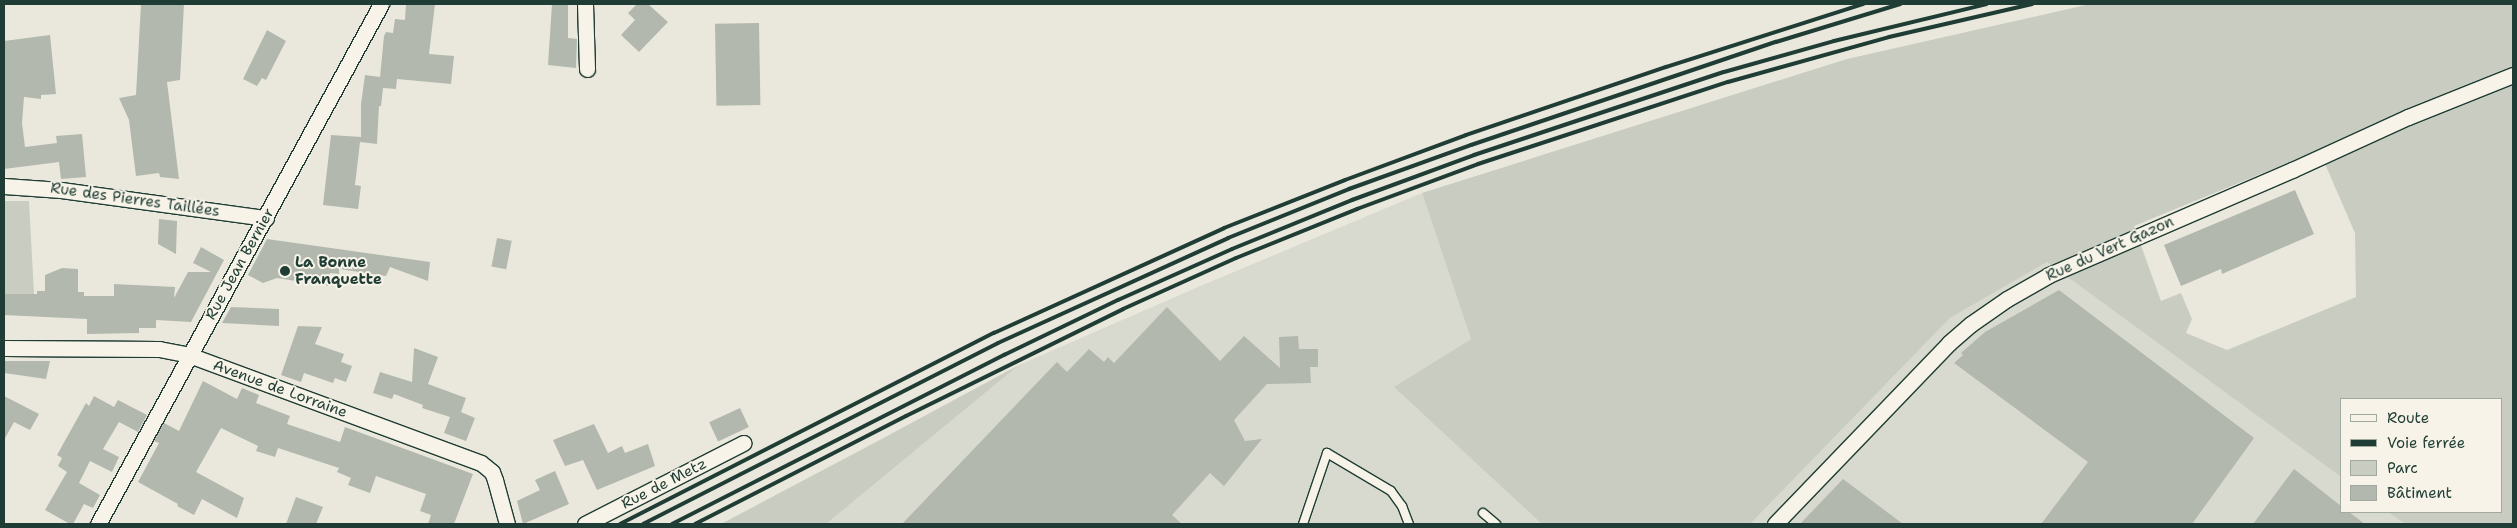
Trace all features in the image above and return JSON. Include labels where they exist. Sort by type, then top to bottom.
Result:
[{"type":"street","name":"Rue Jean Bernier","points":[[98,524],[381,4]]},
{"type":"street","points":[[585,4],[587,68]]},
{"type":"street","name":"Rue du Vert Gazon","points":[[1775,524],[1949,344],[1970,324],[2008,299],[2049,275],[2292,170],[2408,117],[2513,75]]},
{"type":"street","name":"Rue des Pierres Taillées","points":[[4,186],[61,190],[266,218]]},
{"type":"street","name":"Avenue de Lorraine","points":[[4,348],[159,349],[189,355],[481,463],[492,472],[507,524]]},
{"type":"street","name":"Rue de Metz","points":[[585,524],[743,443]]},
{"type":"lane","points":[[1303,524],[1327,453],[1391,491],[1402,506],[1409,524]]},
{"type":"lane","points":[[1483,513],[1496,524]]},
{"type":"shaded area","points":[[1422,193],[1471,339],[1395,387],[1542,524],[826,524],[1019,365]]},
{"type":"shaded area","points":[[2047,262],[2340,476],[2340,513],[2389,513],[2405,524],[1750,524],[1950,318]]},
{"type":"green space","points":[[2090,4],[2513,4],[2513,524],[2405,524],[2389,513],[2502,513],[2502,398],[2340,398],[2340,476],[2047,262],[1950,318],[1750,524],[1542,524],[1394,387],[1471,339],[1422,193],[1847,59]],"holes":[[[2319,150],[2355,233],[2356,297],[2227,350],[2186,333],[2192,319],[2181,293],[2161,301],[2134,226]]]},
{"type":"green space","points":[[4,201],[29,201],[34,294],[4,294]]},
{"type":"green space","points":[[1019,365],[826,524],[721,524],[876,442]]},
{"type":"building","points":[[141,4],[184,4],[180,80],[167,82],[179,179],[160,177],[159,173],[136,176],[129,120],[119,98],[136,95]]},
{"type":"building","points":[[406,4],[435,4],[429,54],[454,56],[451,84],[397,79],[396,89],[383,88],[381,106],[379,106],[377,144],[360,142],[355,185],[361,186],[358,209],[323,205],[331,135],[361,137],[361,104],[365,75],[380,77],[384,36],[386,32],[393,33],[395,19],[405,20]]},
{"type":"building","points":[[552,4],[568,4],[568,38],[577,39],[576,68],[548,65]]},
{"type":"building","points":[[637,4],[648,4],[668,22],[639,52],[621,35],[635,20],[628,13]]},
{"type":"building","points":[[759,23],[760,105],[716,106],[715,24]]},
{"type":"building","points":[[267,30],[286,41],[266,80],[262,78],[257,86],[243,79]]},
{"type":"building","points":[[50,35],[56,94],[41,95],[41,99],[24,97],[22,123],[25,147],[57,143],[56,136],[82,134],[86,177],[61,179],[59,162],[4,169],[4,41]]},
{"type":"building","points":[[2295,190],[2314,234],[2222,274],[2221,269],[2181,286],[2164,245]]},
{"type":"building","points":[[159,219],[177,221],[176,254],[158,244]]},
{"type":"building","points":[[497,238],[512,241],[506,269],[491,266]]},
{"type":"building","points":[[267,239],[430,262],[428,281],[390,267],[386,276],[339,269],[339,274],[330,273],[328,286],[277,278],[263,283],[248,275]]},
{"type":"building","points":[[201,247],[224,260],[191,322],[156,320],[156,328],[139,328],[139,333],[87,334],[87,319],[4,315],[4,294],[37,294],[37,291],[45,291],[45,275],[62,268],[78,269],[78,292],[84,292],[84,296],[114,296],[114,284],[175,287],[174,298],[188,272],[211,272],[193,263]]},
{"type":"building","points":[[2059,290],[2254,438],[2192,524],[2041,524],[2088,462],[1954,363],[1963,355],[1961,353],[1985,332]]},
{"type":"building","points":[[231,307],[279,309],[279,326],[222,323]]},
{"type":"building","points":[[1167,307],[1220,361],[1244,336],[1280,368],[1279,337],[1298,336],[1299,349],[1318,349],[1318,367],[1310,367],[1311,383],[1267,384],[1234,420],[1245,441],[1262,439],[1224,486],[1210,473],[1172,515],[1182,524],[902,524],[1057,362],[1067,372],[1089,349],[1104,362],[1108,357],[1114,363]]},
{"type":"building","points":[[298,326],[322,327],[315,344],[344,354],[341,362],[352,366],[346,382],[335,378],[333,383],[304,373],[301,382],[281,375]]},
{"type":"building","points":[[414,348],[438,357],[428,384],[466,398],[461,412],[475,418],[466,441],[444,433],[450,417],[422,408],[423,405],[394,394],[392,399],[373,393],[380,372],[412,382]]},
{"type":"building","points":[[4,361],[50,361],[46,379],[4,373]]},
{"type":"building","points":[[203,381],[237,399],[242,388],[259,395],[256,403],[290,416],[287,424],[340,442],[345,427],[473,474],[454,524],[428,524],[431,515],[420,511],[426,494],[376,476],[370,493],[348,485],[351,478],[337,472],[339,468],[278,448],[275,457],[256,451],[258,446],[221,428],[196,472],[244,498],[237,518],[202,499],[194,515],[177,506],[178,504],[138,482],[159,443],[154,441],[164,423],[179,431]]},
{"type":"building","points":[[4,396],[39,414],[30,430],[14,422],[4,440]]},
{"type":"building","points":[[94,396],[114,407],[118,400],[147,415],[138,432],[119,422],[103,449],[119,457],[112,472],[90,461],[79,483],[100,495],[93,508],[84,504],[73,524],[70,524],[45,510],[67,472],[58,466],[62,458],[57,455],[86,403],[89,406]]},
{"type":"building","points":[[740,408],[749,427],[718,441],[709,422]]},
{"type":"building","points":[[594,424],[608,453],[622,446],[625,453],[648,444],[655,466],[597,490],[583,460],[565,466],[553,440]]},
{"type":"building","points":[[2294,469],[2340,505],[2340,513],[2350,513],[2365,524],[2253,524]]},
{"type":"building","points":[[555,471],[569,504],[523,524],[517,501],[540,490],[535,480]]},
{"type":"building","points":[[1843,479],[1903,524],[1800,524]]},
{"type":"building","points":[[296,497],[323,507],[316,524],[286,524]]},
{"type":"railway","points":[[620,524],[994,333],[1224,228],[1466,135],[1666,67],[1863,4]]},
{"type":"railway","points":[[643,524],[998,343],[1228,238],[1349,189],[1471,145],[1776,42],[1900,4]]},
{"type":"railway","points":[[672,524],[1004,355],[1118,300],[1232,249],[1352,200],[1474,155],[1724,72],[1834,41],[1987,4]]},
{"type":"railway","points":[[695,524],[906,416],[1123,309],[1236,258],[1357,209],[1478,164],[1728,82],[1889,37],[2032,4]]},
{"type":"place","name":"La Bonne Franquette","points":[[285,271]]}]
